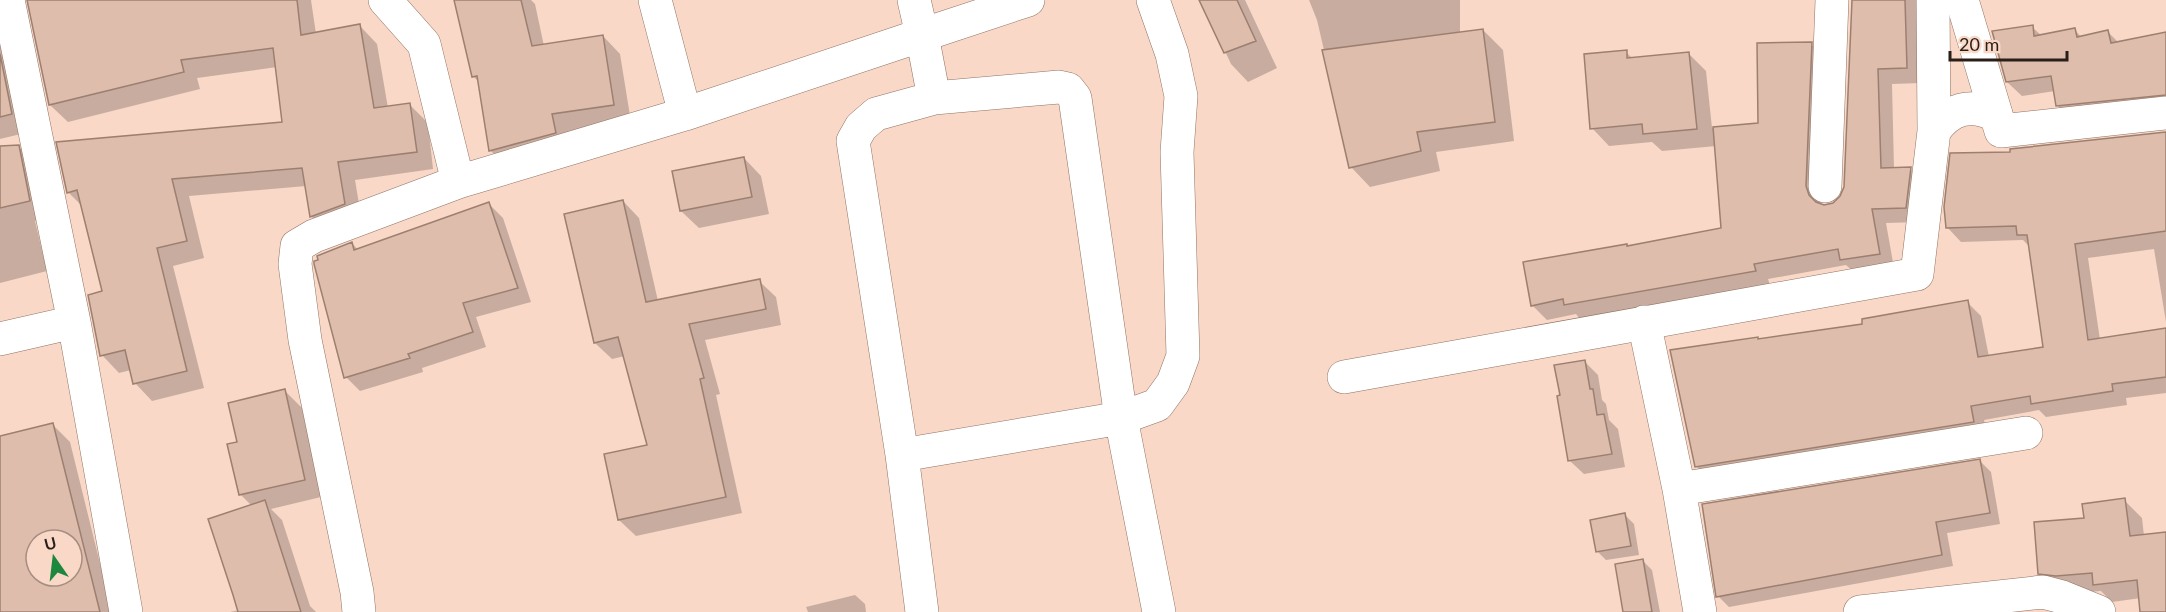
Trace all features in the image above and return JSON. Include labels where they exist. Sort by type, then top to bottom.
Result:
[{"type":"street","points":[[8,0],[74,322],[126,612]]},
{"type":"street","points":[[385,0],[424,44],[458,182]]},
{"type":"street","points":[[655,0],[685,114]]},
{"type":"street","points":[[914,0],[934,98]]},
{"type":"street","points":[[358,612],[357,592],[305,340],[295,264],[297,246],[314,236],[458,182],[685,114],[1028,0]]},
{"type":"street","points":[[902,455],[1121,418],[1157,405],[1173,383],[1183,356],[1177,152],[1181,96],[1172,54],[1153,0]]},
{"type":"street","points":[[1825,186],[1832,0]]},
{"type":"street","points":[[1344,377],[1917,274],[1934,131],[1933,0]]},
{"type":"street","points":[[1962,0],[2001,131],[2166,113]]},
{"type":"street","points":[[922,612],[902,455],[853,141],[861,127],[876,114],[934,98],[1059,87],[1068,89],[1075,98],[1121,418],[1159,612]]},
{"type":"street","points":[[1934,131],[1942,119],[1969,108],[1983,109],[1996,115]]},
{"type":"street","points":[[0,339],[74,322]]},
{"type":"street","points":[[1644,322],[1679,489],[1700,612]]},
{"type":"street","points":[[1679,489],[2026,433]]},
{"type":"street","points":[[1860,612],[2043,592],[2099,612]]},
{"type":"building","points":[[27,0],[297,0],[301,35],[360,24],[374,108],[410,103],[417,152],[338,162],[345,204],[310,217],[302,168],[172,179],[187,241],[157,248],[187,371],[133,384],[125,350],[100,356],[88,295],[102,291],[77,190],[67,193],[56,142],[282,122],[273,48],[181,60],[184,72],[49,105]]},
{"type":"building","points":[[454,0],[521,0],[532,46],[603,35],[614,105],[552,114],[556,133],[489,151],[477,76],[472,77]]},
{"type":"building","points":[[1199,0],[1237,0],[1256,41],[1224,53]]},
{"type":"building","points":[[1852,0],[1905,0],[1907,68],[1878,69],[1881,168],[1911,167],[1906,208],[1872,209],[1880,254],[1840,260],[1838,249],[1754,264],[1756,271],[1564,305],[1563,299],[1531,306],[1523,262],[1627,244],[1627,246],[1721,228],[1713,127],[1758,123],[1757,43],[1812,42],[1806,186],[1809,195],[1816,202],[1824,205],[1833,203],[1840,196],[1844,187]]},
{"type":"building","points":[[2033,25],[2034,36],[2075,28],[2077,37],[2108,30],[2111,43],[2166,32],[2166,95],[2056,106],[2051,76],[2006,82],[1992,31]]},
{"type":"building","points":[[1483,29],[1495,122],[1417,132],[1421,151],[1349,168],[1322,50]]},
{"type":"building","points":[[1627,50],[1627,58],[1689,52],[1697,129],[1643,134],[1642,124],[1590,129],[1584,54]]},
{"type":"building","points":[[0,54],[12,114],[0,117]]},
{"type":"building","points":[[2166,132],[2166,231],[2075,244],[2088,340],[2166,328],[2166,377],[2112,384],[2113,391],[2031,404],[2030,396],[1971,406],[1974,422],[1695,467],[1670,350],[1862,324],[1862,319],[1968,300],[1978,357],[2043,347],[2027,235],[2017,235],[2016,226],[1946,228],[1944,207],[1950,153],[2010,152],[2010,149]]},
{"type":"building","points":[[19,145],[30,201],[0,208],[0,146]]},
{"type":"building","points":[[744,157],[752,197],[680,211],[672,171]]},
{"type":"building","points":[[623,200],[646,302],[760,279],[766,309],[689,324],[704,378],[700,379],[726,497],[618,520],[604,454],[647,445],[618,337],[594,343],[564,214]]},
{"type":"building","points":[[489,202],[518,288],[463,303],[473,332],[408,354],[410,358],[344,378],[314,264],[314,261],[318,260],[317,256],[352,242],[354,250]]},
{"type":"building","points":[[1585,360],[1597,415],[1604,414],[1612,454],[1568,461],[1554,365]]},
{"type":"building","points":[[285,389],[305,480],[239,495],[227,444],[237,442],[228,403]]},
{"type":"building","points":[[53,423],[79,528],[24,528],[24,588],[84,588],[84,548],[100,612],[0,612],[0,436]]},
{"type":"building","points":[[1980,459],[1990,513],[1936,522],[1942,555],[1716,597],[1702,504]]},
{"type":"building","points":[[2125,498],[2130,536],[2166,532],[2166,612],[2140,612],[2137,580],[2093,585],[2092,573],[2056,576],[2038,574],[2034,522],[2084,518],[2082,504]]},
{"type":"building","points":[[265,500],[301,612],[238,612],[208,519]]},
{"type":"building","points":[[1625,513],[1631,546],[1596,552],[1590,520]]},
{"type":"building","points":[[1643,559],[1652,612],[1623,612],[1615,564]]}]
